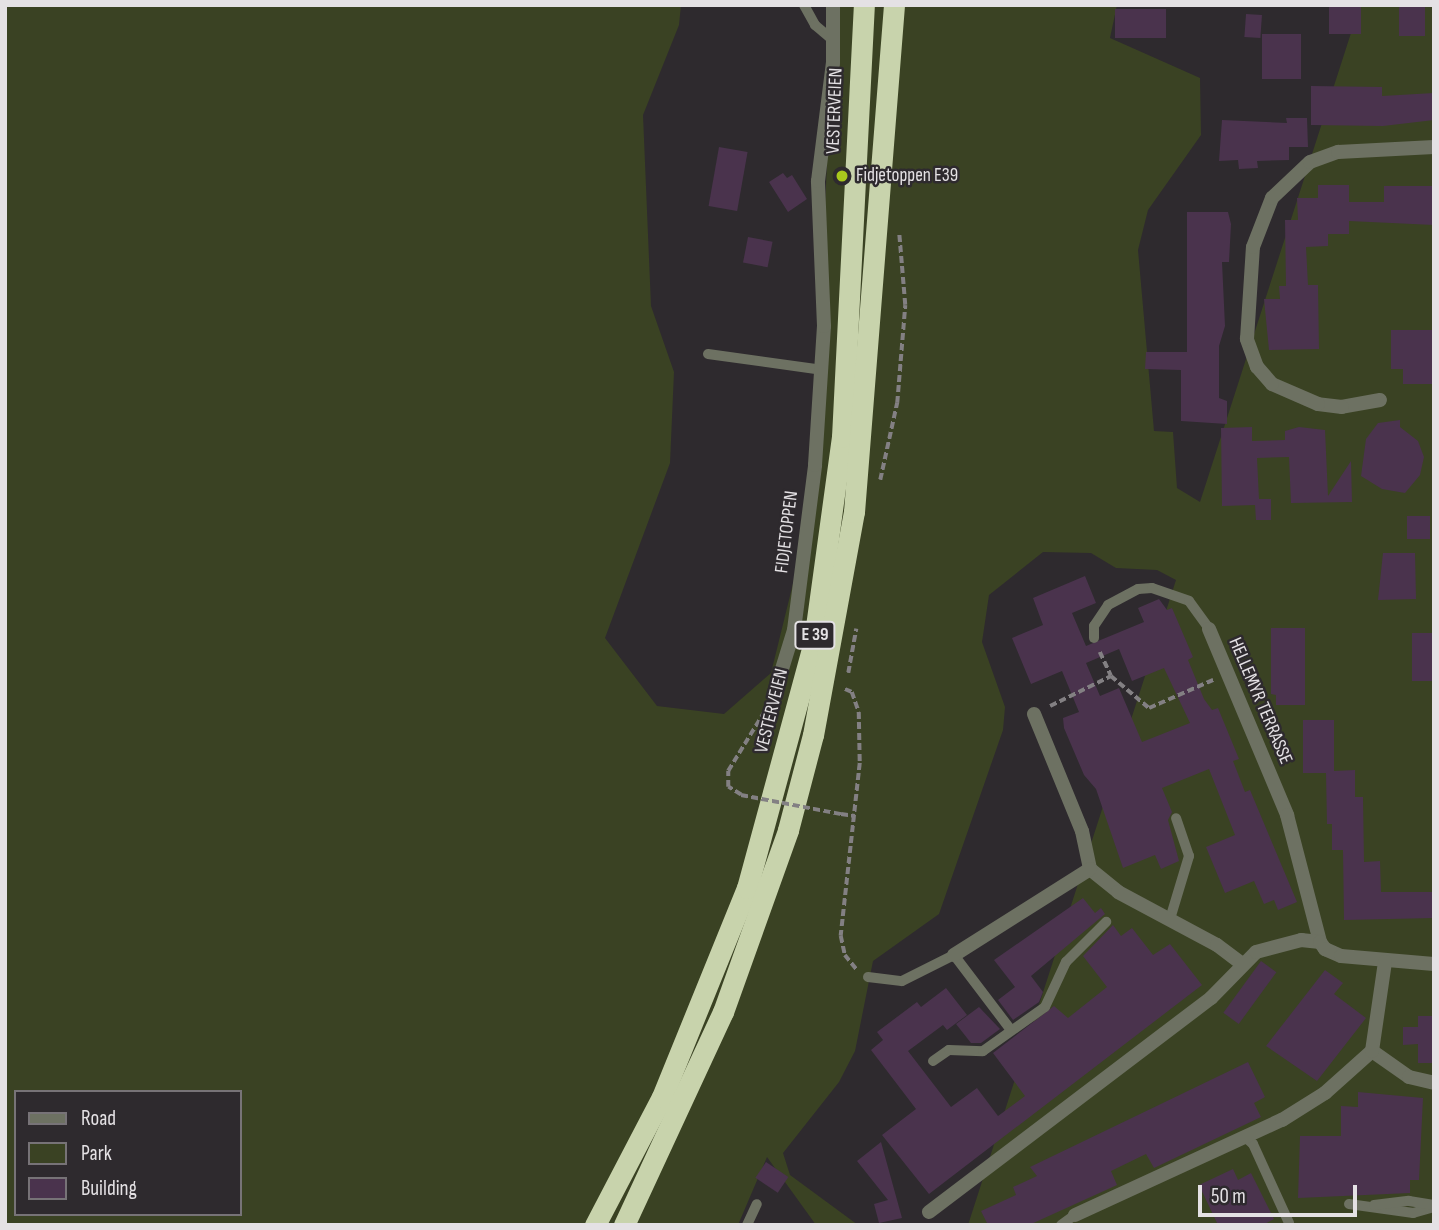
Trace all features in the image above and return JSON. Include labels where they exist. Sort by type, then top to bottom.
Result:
[{"type":"highway","name":"VESTERVEIEN","points":[[596,1225],[662,1097],[747,888],[814,641],[843,424],[864,5]]},
{"type":"highway","name":"E 39","points":[[624,1225],[723,1012],[788,830],[813,736],[854,512],[894,5]]},
{"type":"street","name":"FIDJETOPPEN","points":[[774,695],[796,613],[823,370],[818,181],[834,41],[833,5]]},
{"type":"street","points":[[1380,400],[1342,407],[1318,404],[1272,384],[1257,367],[1247,339],[1253,247],[1272,198],[1310,162],[1338,152],[1434,147]]},
{"type":"street","name":"HELLEMYR TERRASSE","points":[[1209,629],[1287,815],[1320,942]]},
{"type":"street","points":[[1040,712],[1082,831],[1090,869],[1118,892],[1170,919],[1242,964]]},
{"type":"street","points":[[954,955],[1090,869]]},
{"type":"street","points":[[929,1212],[1211,998],[1242,964],[1274,944],[1320,942],[1325,949],[1342,956],[1385,962],[1434,964]]},
{"type":"street","points":[[1075,1215],[1308,1105],[1371,1051],[1385,962]]},
{"type":"street","points":[[1371,1051],[1409,1077],[1434,1083]]},
{"type":"lane","points":[[804,5],[815,25],[834,41]]},
{"type":"lane","points":[[708,354],[823,370]]},
{"type":"lane","name":"HELLEMYR TERRASSE","points":[[1094,638],[1094,626],[1108,605],[1131,592],[1152,588],[1189,601],[1209,629]]},
{"type":"lane","points":[[1170,919],[1189,856],[1176,818]]},
{"type":"lane","points":[[933,1061],[949,1050],[976,1053],[1045,1007],[1066,962],[1106,922]]},
{"type":"lane","points":[[868,977],[902,981],[954,955],[1011,1030]]},
{"type":"lane","points":[[1244,1136],[1253,1144],[1289,1223]]},
{"type":"lane","points":[[1349,1204],[1374,1205],[1409,1201],[1434,1206]]},
{"type":"lane","points":[[747,1225],[757,1204]]},
{"type":"lane","points":[[1061,1225],[1075,1215]]},
{"type":"path","points":[[1094,638],[1111,676],[1149,708],[1227,673]]},
{"type":"path","points":[[1040,712],[1073,691],[1111,676]]},
{"type":"path","points":[[845,688],[852,692],[859,712],[855,816],[841,936],[849,962],[868,977]]},
{"type":"path","points":[[774,695],[728,771],[727,787],[741,796],[855,816]]},
{"type":"green space","points":[[5,5],[681,5],[679,25],[643,115],[651,306],[674,372],[670,463],[605,638],[657,706],[724,714],[771,673],[801,551],[815,434],[834,5],[1117,5],[1110,38],[1200,78],[1201,135],[1148,210],[1138,250],[1154,431],[1173,432],[1177,488],[1200,502],[1360,5],[1434,5],[1434,1225],[968,1225],[1176,580],[1157,570],[1116,568],[1091,553],[1043,552],[989,595],[982,642],[1005,707],[1003,730],[939,914],[873,961],[855,1051],[839,1082],[783,1153],[790,1175],[858,1225],[816,1225],[767,1157],[738,1225],[5,1225]]},
{"type":"building","points":[[1329,5],[1361,5],[1361,34],[1329,34]]},
{"type":"building","points":[[1399,5],[1425,5],[1425,36],[1399,36]]},
{"type":"building","points":[[1115,9],[1166,9],[1166,38],[1115,38]]},
{"type":"building","points":[[1246,14],[1262,15],[1260,38],[1244,37]]},
{"type":"building","points":[[1262,34],[1301,34],[1301,79],[1262,79]]},
{"type":"building","points":[[1311,86],[1382,87],[1382,96],[1434,93],[1434,120],[1383,126],[1311,125]]},
{"type":"building","points":[[1286,118],[1307,118],[1308,147],[1289,147],[1289,160],[1257,161],[1258,168],[1239,169],[1238,160],[1219,161],[1222,120],[1287,123]]},
{"type":"building","points":[[719,147],[748,152],[737,211],[709,206]]},
{"type":"building","points":[[783,173],[787,178],[792,175],[807,199],[788,212],[769,182]]},
{"type":"building","points":[[1318,185],[1349,185],[1349,202],[1384,202],[1384,186],[1434,186],[1434,225],[1349,221],[1349,234],[1328,234],[1328,246],[1306,247],[1308,285],[1318,285],[1319,349],[1269,350],[1264,299],[1280,299],[1279,286],[1286,286],[1285,220],[1298,220],[1297,198],[1318,198]]},
{"type":"building","points":[[1187,212],[1228,212],[1231,224],[1229,262],[1222,262],[1225,326],[1219,346],[1219,398],[1227,401],[1227,424],[1181,421],[1181,370],[1145,369],[1146,352],[1187,352]]},
{"type":"building","points":[[748,237],[773,242],[768,267],[743,263]]},
{"type":"building","points":[[1391,330],[1434,330],[1433,384],[1403,384],[1403,369],[1391,369]]},
{"type":"building","points":[[1400,420],[1400,427],[1418,441],[1424,457],[1420,475],[1405,493],[1382,489],[1361,476],[1366,439],[1378,423]]},
{"type":"building","points":[[1252,427],[1252,441],[1285,440],[1285,431],[1299,427],[1325,430],[1328,496],[1351,461],[1352,502],[1291,503],[1289,457],[1257,458],[1259,499],[1271,499],[1271,520],[1256,520],[1255,505],[1222,506],[1221,428]]},
{"type":"building","points":[[1407,516],[1430,516],[1430,539],[1407,539]]},
{"type":"building","points":[[1383,553],[1415,553],[1416,599],[1378,600]]},
{"type":"building","points":[[1085,576],[1096,603],[1072,613],[1086,646],[1144,622],[1138,608],[1159,599],[1167,610],[1172,608],[1193,657],[1188,660],[1204,699],[1212,710],[1218,708],[1239,759],[1233,761],[1245,792],[1250,790],[1297,902],[1278,910],[1274,900],[1264,904],[1254,881],[1225,893],[1206,847],[1235,835],[1209,769],[1162,788],[1172,812],[1168,820],[1179,861],[1161,869],[1155,855],[1123,868],[1096,789],[1084,775],[1064,728],[1063,718],[1079,712],[1062,671],[1031,684],[1012,638],[1043,625],[1033,598]],"holes":[[[1119,649],[1132,681],[1164,668],[1190,723],[1142,742],[1119,688],[1100,696],[1086,663]]]},
{"type":"building","points":[[1271,628],[1305,628],[1305,705],[1276,705],[1276,695],[1271,694]]},
{"type":"building","points":[[1412,633],[1434,633],[1434,681],[1412,681]]},
{"type":"building","points":[[1303,720],[1334,720],[1334,771],[1355,770],[1355,797],[1363,797],[1364,862],[1380,861],[1381,892],[1434,892],[1434,918],[1344,920],[1343,850],[1332,850],[1332,824],[1327,824],[1326,773],[1303,773]]},
{"type":"building","points":[[1083,898],[1095,913],[1101,908],[1105,914],[1031,976],[1043,992],[1039,1002],[1013,1020],[998,1000],[1015,987],[994,960]]},
{"type":"building","points":[[1113,925],[1121,936],[1132,928],[1153,955],[1170,944],[1202,985],[929,1194],[882,1135],[916,1109],[871,1050],[883,1040],[877,1032],[917,1002],[921,1007],[946,988],[967,1015],[947,1030],[943,1025],[908,1051],[951,1107],[977,1088],[998,1116],[1025,1096],[993,1053],[1054,1006],[1068,1018],[1107,987],[1083,956]]},
{"type":"building","points":[[1261,961],[1276,972],[1239,1024],[1223,1013]]},
{"type":"building","points":[[1325,970],[1343,983],[1334,994],[1366,1018],[1317,1081],[1266,1046]]},
{"type":"building","points":[[979,1007],[1000,1029],[981,1043],[971,1043],[956,1024]]},
{"type":"building","points":[[1418,1016],[1434,1016],[1434,1063],[1418,1063],[1418,1044],[1403,1045],[1403,1027],[1418,1027]]},
{"type":"building","points":[[1248,1062],[1265,1097],[1254,1103],[1261,1117],[1154,1168],[1146,1154],[1111,1171],[1117,1185],[1029,1225],[988,1225],[981,1211],[1016,1195],[1013,1187],[1037,1176],[1030,1167]]},
{"type":"building","points":[[1358,1092],[1423,1098],[1419,1180],[1410,1180],[1410,1193],[1298,1198],[1300,1136],[1341,1136],[1341,1106],[1358,1107]]},
{"type":"building","points":[[881,1142],[902,1218],[879,1223],[874,1204],[888,1200],[857,1161]]},
{"type":"building","points":[[766,1162],[788,1177],[778,1193],[755,1178]]},
{"type":"building","points":[[1233,1169],[1238,1180],[1251,1173],[1274,1219],[1263,1225],[1218,1225],[1199,1185]]},
{"type":"place","name":"Fidjetoppen E39","points":[[842,176]]}]
